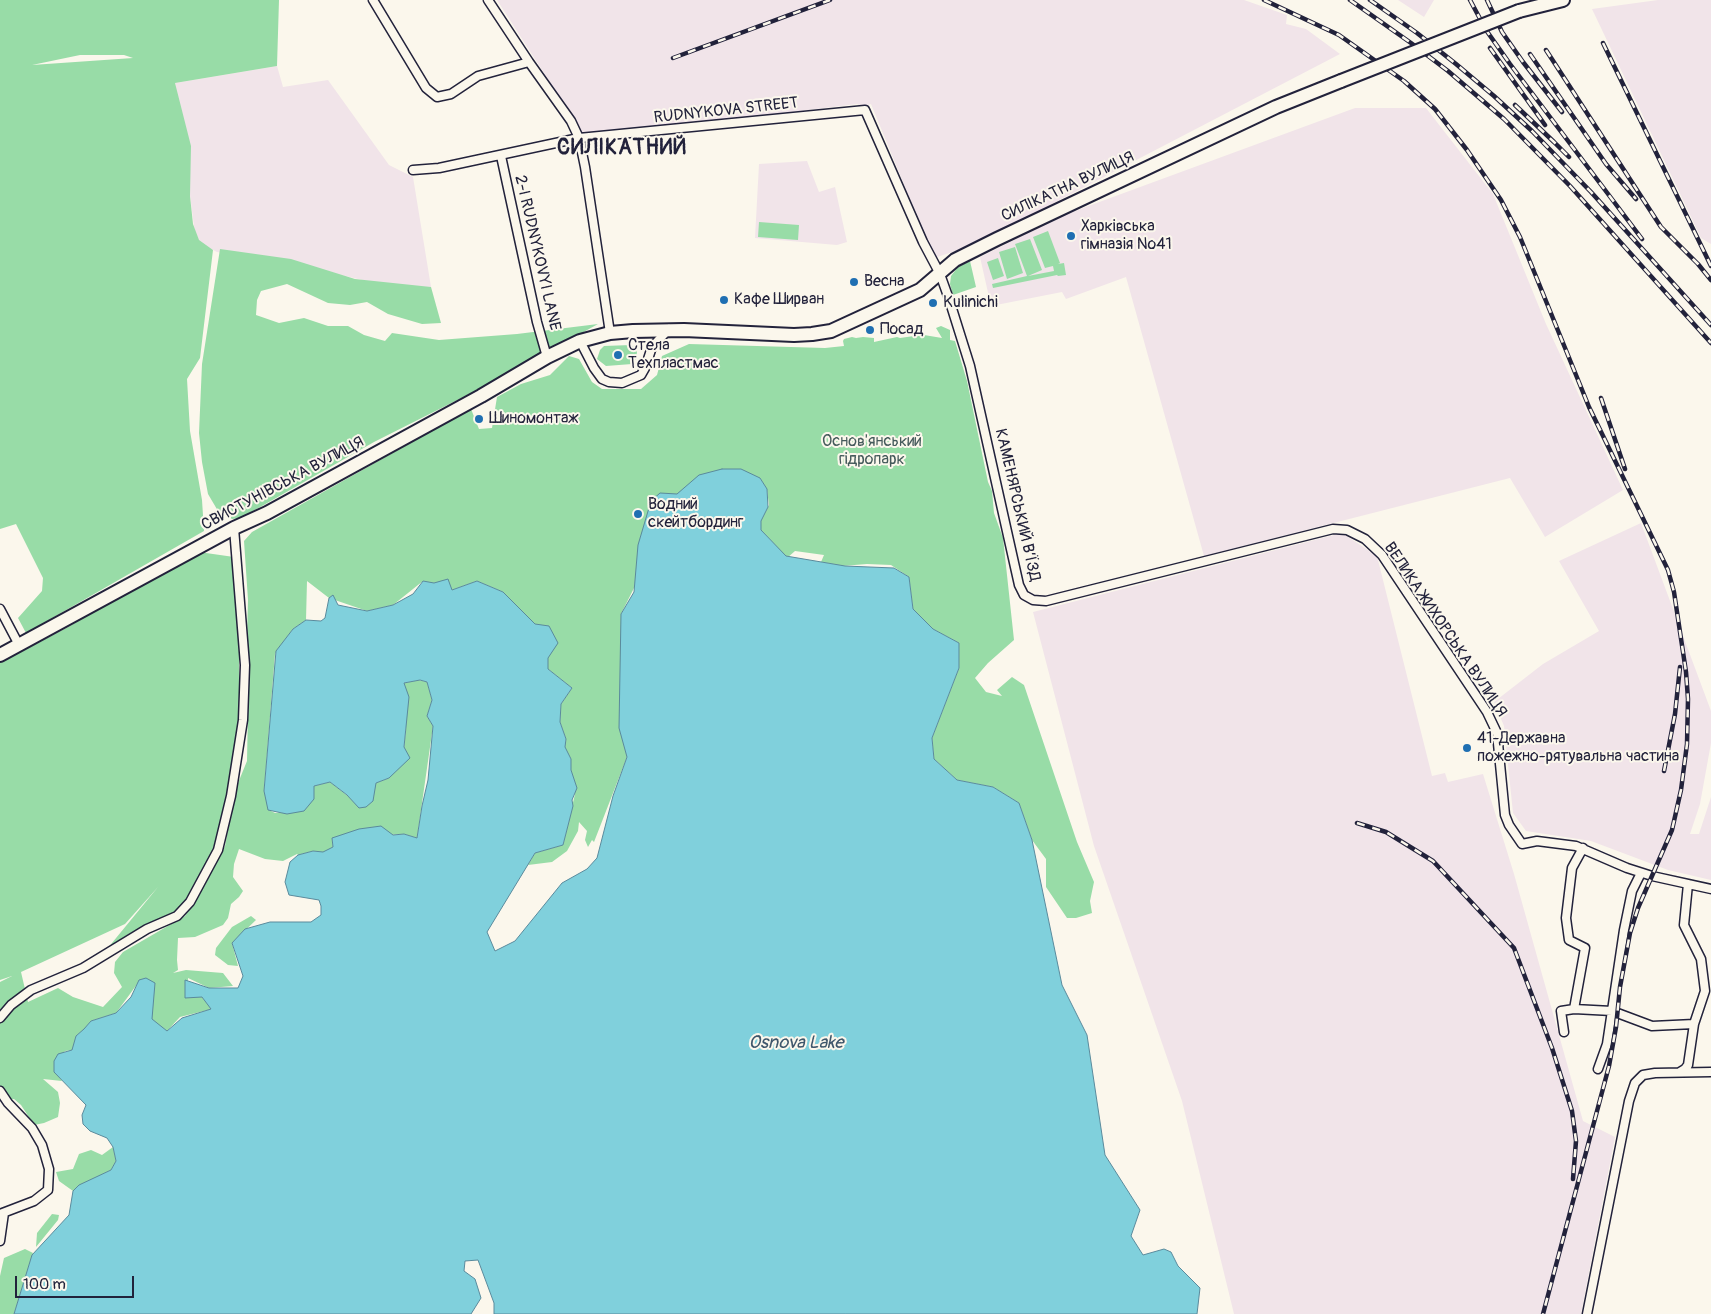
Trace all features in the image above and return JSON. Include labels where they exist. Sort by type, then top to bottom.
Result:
[{"type":"main road","name":"СИЛІКАТНА ВУЛИЦЯ","points":[[580,341],[610,333],[669,329],[794,335],[831,331],[920,290],[955,260],[997,238],[1276,108],[1519,11],[1540,4],[1563,0]]},
{"type":"main road","name":"СВИСТУНІВСЬКА ВУЛИЦЯ","points":[[0,655],[234,528],[267,513],[481,396],[547,357],[580,341]]},
{"type":"street","points":[[373,0],[426,88],[437,97],[451,94],[478,76],[529,62]]},
{"type":"street","points":[[488,0],[571,121],[578,138],[586,167],[610,333]]},
{"type":"street","name":"RUDNYKOVA STREET","points":[[413,170],[439,168],[501,156],[578,138],[865,110],[923,242],[940,274]]},
{"type":"street","name":"2-I RUDNYKOVYI LANE","points":[[501,156],[537,322],[547,357]]},
{"type":"street","name":"КАМЕНЯРСЬКИЙ В’ЇЗД","points":[[940,274],[970,366],[1019,585],[1024,595],[1033,600],[1046,601],[1333,529],[1347,530]]},
{"type":"street","points":[[580,341],[602,379],[622,384],[641,375],[652,347],[669,329]]},
{"type":"street","points":[[0,1018],[11,1005],[31,990],[83,968],[147,929],[177,916],[190,902],[218,850],[231,796],[243,720],[244,665],[234,528]]},
{"type":"street","name":"ВЕЛИКА ЖИХОРСЬКА ВУЛИЦЯ","points":[[1347,530],[1365,538],[1382,555],[1487,712],[1497,733],[1505,814],[1509,825],[1522,844],[1537,841],[1583,848]]},
{"type":"street","points":[[0,609],[19,645]]},
{"type":"street","points":[[1574,1010],[1585,948],[1569,940],[1566,918],[1572,868],[1583,848],[1640,873],[1711,888]]},
{"type":"street","points":[[1598,1069],[1607,1044],[1632,891],[1640,873]]},
{"type":"street","points":[[1680,1072],[1688,1065],[1694,1024],[1705,991],[1701,959],[1684,925],[1688,884]]},
{"type":"street","points":[[1564,1032],[1561,1012],[1574,1010],[1612,1011],[1652,1026],[1694,1024]]},
{"type":"street","points":[[1587,1314],[1629,1101],[1635,1083],[1643,1075],[1655,1073],[1711,1072]]},
{"type":"street","points":[[0,1091],[8,1103],[32,1128],[42,1145],[49,1169],[48,1190],[34,1201],[2,1213],[0,1241]]},
{"type":"shaded area","points":[[497,0],[1244,0],[1287,15],[1286,24],[1306,29],[1340,54],[971,246],[934,258],[871,104],[863,107],[857,104],[583,134]]},
{"type":"shaded area","points":[[1398,0],[1434,0],[1424,17]]},
{"type":"shaded area","points":[[1658,0],[1711,0],[1711,244],[1701,238],[1592,9]]},
{"type":"shaded area","points":[[277,66],[283,87],[328,80],[389,165],[413,177],[431,287],[396,288],[320,270],[217,252],[196,241],[175,83]]},
{"type":"shaded area","points":[[1355,108],[1426,108],[1493,194],[1546,324],[1623,490],[1545,537],[1510,478],[1204,556],[1126,277],[1066,299],[1062,292],[991,306],[980,257],[1064,215]]},
{"type":"shaded area","points":[[807,161],[819,192],[835,187],[847,242],[837,245],[755,238],[759,164]]},
{"type":"shaded area","points":[[1641,523],[1711,711],[1711,743],[1700,804],[1690,834],[1699,834],[1711,797],[1711,880],[1668,870],[1591,841],[1526,831],[1513,813],[1504,726],[1494,702],[1543,664],[1599,631],[1559,561]]},
{"type":"shaded area","points":[[1342,533],[1377,556],[1432,776],[1445,773],[1448,782],[1483,774],[1514,874],[1583,1121],[1615,1137],[1581,1314],[1234,1314],[1182,1101],[1094,846],[1033,612]]},
{"type":"green space","points":[[0,0],[279,0],[277,66],[175,83],[191,146],[190,196],[193,224],[199,240],[213,250],[200,358],[187,379],[190,431],[202,500],[204,531],[26,633],[18,618],[42,591],[43,578],[16,524],[0,529]],"holes":[[[80,55],[124,55],[133,58],[32,65]]]},
{"type":"green space","points":[[759,222],[799,225],[798,240],[758,237]]},
{"type":"green space","points":[[1048,231],[1060,263],[1058,264],[1064,263],[1066,275],[1057,275],[993,288],[992,284],[1027,276],[1015,244],[1030,239],[1042,270],[1028,276],[1054,271],[1053,266],[1045,268],[1033,237]]},
{"type":"green space","points":[[1015,247],[1023,273],[1007,279],[999,252]]},
{"type":"green space","points":[[220,249],[291,259],[355,279],[431,287],[441,323],[422,324],[388,314],[367,302],[350,305],[328,303],[287,284],[261,291],[257,300],[256,315],[279,323],[304,318],[328,326],[348,326],[364,335],[385,341],[392,333],[439,340],[517,334],[598,324],[499,379],[374,442],[241,518],[232,519],[218,511],[208,494],[199,433],[202,364]]},
{"type":"green space","points":[[998,258],[1004,276],[993,280],[987,262]]},
{"type":"green space","points":[[970,261],[976,287],[953,295],[950,284],[951,276],[958,267]]},
{"type":"green space","name":"Основ'янський гідропарк","points":[[941,326],[950,330],[950,340],[955,341],[967,381],[988,482],[992,491],[994,513],[1003,538],[1014,640],[988,663],[975,678],[986,692],[1002,696],[997,690],[1012,677],[1024,685],[1077,842],[1094,882],[1090,901],[1092,913],[1076,918],[1067,918],[1046,887],[1046,859],[1032,840],[1019,803],[993,787],[957,780],[934,759],[932,738],[959,668],[959,643],[933,629],[913,609],[909,577],[891,565],[842,566],[821,562],[824,555],[795,551],[787,558],[761,530],[760,522],[769,505],[767,490],[760,478],[651,501],[634,588],[621,614],[627,757],[594,842],[592,840],[588,847],[585,840],[587,831],[579,822],[578,831],[567,851],[552,862],[528,865],[535,853],[563,845],[575,794],[571,759],[564,747],[566,739],[560,722],[561,704],[572,688],[548,669],[548,658],[535,624],[503,592],[477,581],[452,590],[423,581],[393,605],[367,611],[329,598],[307,581],[306,620],[293,629],[275,654],[264,791],[271,811],[275,813],[299,811],[314,786],[330,782],[359,807],[376,783],[389,778],[404,747],[406,729],[404,683],[419,680],[427,682],[432,700],[427,716],[433,726],[417,838],[404,834],[332,838],[333,847],[326,853],[313,851],[297,854],[283,861],[265,859],[239,849],[234,864],[233,877],[243,891],[231,904],[228,918],[223,925],[195,937],[178,938],[178,970],[173,973],[186,970],[223,973],[233,986],[209,988],[188,978],[188,997],[202,997],[212,1009],[180,1017],[167,1031],[149,1020],[138,983],[116,1013],[91,1021],[76,1036],[73,1050],[65,1051],[54,1069],[62,1081],[43,1079],[58,1092],[60,1103],[58,1117],[34,1125],[21,1105],[14,1099],[0,1101],[0,982],[12,976],[0,980],[0,663],[70,626],[192,551],[234,557],[239,648],[239,711],[234,768],[211,857],[190,895],[172,914],[143,926],[107,949],[158,887],[125,924],[21,972],[28,1002],[58,988],[73,997],[103,1007],[122,987],[114,973],[115,962],[123,952],[185,916],[199,895],[225,846],[236,788],[247,761],[249,659],[244,541],[252,532],[471,409],[479,429],[492,428],[497,397],[521,384],[550,375],[569,356],[579,359],[592,382],[602,389],[641,389],[657,375],[662,356],[689,344],[825,348],[844,346],[844,339],[852,337],[874,338],[874,342],[897,337],[914,336],[914,330],[919,327],[923,330],[924,335],[942,338],[936,328]]},
{"type":"green space","points":[[631,345],[637,352],[636,359],[632,364],[606,366],[597,359],[600,350],[604,346]]},
{"type":"green space","points":[[251,916],[256,920],[232,943],[238,966],[228,965],[215,955],[216,948],[232,927]]},
{"type":"green space","points":[[113,1147],[116,1161],[111,1170],[73,1191],[59,1181],[56,1172],[73,1169],[79,1154],[91,1150],[102,1155]]},
{"type":"green space","points":[[52,1214],[59,1215],[58,1220],[36,1247],[37,1233]]},
{"type":"green space","points":[[25,1249],[33,1253],[14,1314],[0,1314],[0,1276],[4,1258]]},
{"type":"water","name":"Osnova Lake","points":[[722,469],[741,469],[760,478],[767,489],[768,507],[761,521],[761,530],[786,556],[845,566],[894,568],[909,577],[913,609],[933,629],[959,643],[959,668],[932,738],[934,759],[957,780],[993,787],[1019,803],[1032,840],[1062,985],[1087,1035],[1105,1155],[1140,1210],[1131,1236],[1143,1255],[1164,1249],[1171,1252],[1178,1266],[1200,1288],[1197,1314],[494,1314],[494,1303],[478,1260],[465,1261],[464,1271],[475,1279],[481,1298],[471,1314],[14,1314],[32,1255],[69,1215],[73,1191],[79,1185],[111,1170],[116,1161],[113,1147],[107,1138],[90,1131],[83,1124],[82,1115],[86,1105],[54,1072],[54,1061],[58,1054],[72,1050],[76,1036],[91,1021],[116,1013],[131,997],[139,980],[146,978],[155,983],[152,1019],[167,1031],[182,1018],[211,1009],[202,997],[185,998],[185,980],[209,988],[238,988],[243,976],[232,943],[245,929],[270,922],[311,922],[321,915],[319,900],[289,895],[285,882],[290,862],[298,855],[313,851],[323,852],[333,847],[332,838],[359,829],[381,826],[393,835],[404,834],[417,838],[428,780],[433,726],[427,716],[432,700],[427,682],[420,680],[404,683],[409,697],[404,747],[410,758],[389,778],[376,783],[373,801],[366,807],[359,808],[347,795],[330,782],[314,786],[314,799],[304,811],[287,814],[268,810],[264,791],[276,651],[293,629],[306,620],[321,621],[325,618],[329,598],[333,595],[338,605],[367,611],[393,605],[413,594],[423,581],[434,583],[448,579],[452,590],[477,581],[503,592],[535,624],[549,626],[558,643],[548,658],[548,669],[572,688],[561,704],[560,722],[566,739],[565,747],[571,759],[571,770],[577,788],[572,800],[573,806],[563,845],[535,853],[487,932],[495,951],[515,941],[562,883],[587,869],[597,858],[613,796],[627,757],[619,728],[621,614],[634,592],[638,545],[651,501],[660,493],[677,494],[699,475]]},
{"type":"railway","points":[[673,58],[830,0]]},
{"type":"railway","points":[[1264,0],[1339,35],[1404,81],[1435,109],[1467,150],[1501,200],[1520,237],[1589,407],[1668,570],[1674,592],[1686,672],[1688,699],[1687,744],[1681,790],[1672,830],[1638,908],[1630,933],[1609,1066],[1543,1314]]},
{"type":"railway","points":[[1350,0],[1448,71],[1504,119],[1570,186],[1711,343]]},
{"type":"railway","points":[[1370,0],[1417,33],[1456,64],[1532,131],[1591,192],[1711,325]]},
{"type":"railway","points":[[1470,0],[1486,30],[1510,64],[1642,239]]},
{"type":"railway","points":[[1487,0],[1502,32],[1562,112]]},
{"type":"railway","points":[[1603,43],[1711,266]]},
{"type":"railway","points":[[1490,48],[1545,125]]},
{"type":"railway","points":[[1546,50],[1661,227],[1698,264],[1711,280]]},
{"type":"railway","points":[[1530,54],[1606,164],[1636,199]]},
{"type":"railway","points":[[1515,105],[1569,157]]},
{"type":"railway","points":[[1601,398],[1625,469]]},
{"type":"railway","points":[[1664,771],[1675,714],[1680,667]]},
{"type":"railway","points":[[1357,823],[1386,832],[1433,861],[1514,948],[1552,1048],[1572,1111],[1576,1141],[1573,1179]]},
{"type":"place","name":"Харківська гімназія №41","points":[[1071,236]]},
{"type":"place","name":"Весна","points":[[854,282]]},
{"type":"place","name":"Кафе Ширван","points":[[724,300]]},
{"type":"place","name":"Kulinichi","points":[[933,303]]},
{"type":"place","name":"Посад","points":[[870,330]]},
{"type":"place","name":"Стела Техпластмас","points":[[618,355]]},
{"type":"place","name":"Шиномонтаж","points":[[479,419]]},
{"type":"place","name":"Водний скейтбординг","points":[[638,514]]},
{"type":"place","name":"41-Державна пожежно-рятувальна частина","points":[[1467,748]]},
{"type":"district","name":"СИЛІКАТНИЙ","points":[[622,149]]}]
